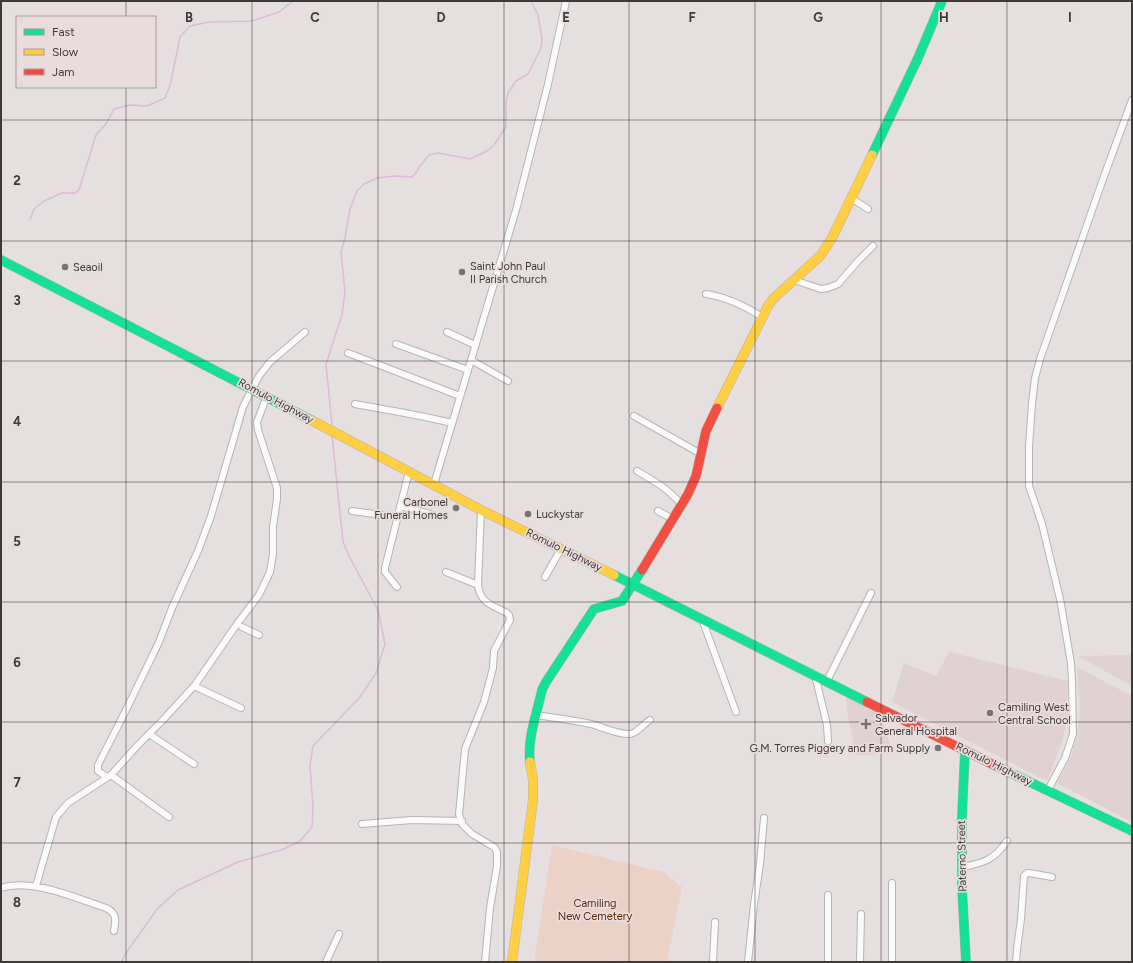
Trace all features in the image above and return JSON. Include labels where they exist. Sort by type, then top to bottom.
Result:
[{"type":"main road","points":[[512,962],[532,800],[532,780],[529,754],[530,743],[542,690],[594,609],[622,601],[682,505],[693,484],[711,419],[762,317],[770,302],[826,248],[918,58],[942,1]]},
{"type":"main road","name":"Romulo Highway","points":[[1,260],[252,388],[481,510],[634,584],[965,751],[1132,831]]},
{"type":"main road","name":"Paterno Street","points":[[965,751],[962,816],[962,867],[966,962]]},
{"type":"street","points":[[434,484],[516,210],[548,84],[566,1]]},
{"type":"street","points":[[1048,790],[1065,758],[1073,734],[1072,682],[1071,663],[1060,599],[1042,524],[1029,486],[1029,446],[1032,404],[1036,378],[1043,352],[1132,100]]},
{"type":"street","points":[[851,198],[868,209]]},
{"type":"street","points":[[794,280],[821,289],[838,284],[873,246]]},
{"type":"street","points":[[706,294],[718,296],[751,310],[762,317]]},
{"type":"street","points":[[169,817],[109,776],[98,771],[98,765],[156,649],[198,550],[213,509],[243,407],[252,388],[270,362],[305,332]]},
{"type":"street","points":[[447,332],[475,345]]},
{"type":"street","points":[[396,344],[468,370]]},
{"type":"street","points":[[348,353],[460,396]]},
{"type":"street","points":[[471,360],[508,381]]},
{"type":"street","points":[[36,886],[56,817],[68,804],[109,776],[194,686],[259,595],[270,572],[273,554],[273,527],[277,488],[258,430],[257,422],[267,396]]},
{"type":"street","points":[[354,404],[452,423]]},
{"type":"street","points":[[634,416],[701,454]]},
{"type":"street","points":[[397,587],[385,572],[385,568],[408,471]]},
{"type":"street","points":[[637,471],[670,492],[682,505]]},
{"type":"street","points":[[400,506],[430,514]]},
{"type":"street","points":[[481,510],[478,585],[479,594],[485,602],[507,613],[510,620],[494,651],[493,668],[484,702],[465,749],[460,804],[462,822],[472,834],[494,847],[497,852],[497,866],[490,908],[485,962]]},
{"type":"street","points":[[352,511],[397,517]]},
{"type":"street","points":[[658,511],[673,519]]},
{"type":"street","points":[[545,577],[561,549]]},
{"type":"street","points":[[446,572],[478,585]]},
{"type":"street","points":[[827,681],[871,593]]},
{"type":"street","points":[[702,618],[736,712]]},
{"type":"street","points":[[239,625],[259,635]]},
{"type":"street","points":[[815,675],[827,725],[828,741]]},
{"type":"street","points":[[194,686],[241,708]]},
{"type":"street","points":[[536,715],[584,723],[630,734],[635,732],[650,720]]},
{"type":"street","points":[[148,734],[194,764]]},
{"type":"street","points":[[748,962],[764,818]]},
{"type":"street","points":[[362,824],[412,820],[462,822]]},
{"type":"street","points":[[962,867],[983,863],[1001,849],[1007,841]]},
{"type":"street","points":[[1016,962],[1024,876],[1027,873],[1030,873],[1052,877]]},
{"type":"street","points":[[892,882],[892,962]]},
{"type":"street","points":[[1,888],[7,886],[36,886],[110,910],[114,913],[116,918],[114,931]]},
{"type":"street","points":[[828,895],[828,962]]},
{"type":"street","points":[[860,962],[861,914]]},
{"type":"street","points":[[713,962],[715,922]]},
{"type":"street","points":[[326,962],[339,934]]},
{"type":"shaded area","name":"Camiling West Central School","points":[[949,652],[1068,681],[1066,724],[1062,742],[1047,781],[892,702],[904,663],[936,676]]},
{"type":"shaded area","points":[[1132,655],[1132,686],[1078,656]]},
{"type":"shaded area","name":"Camiling West Central School","points":[[1077,667],[1132,696],[1132,822],[1057,783],[1070,759],[1078,734],[1080,708]]},
{"type":"shaded area","name":"Salvador General Hospital","points":[[845,694],[885,713],[882,719],[892,749],[874,755],[856,755]]},
{"type":"green space","name":"Camiling New Cemetery","points":[[552,845],[663,872],[682,887],[667,962],[622,962],[608,960],[607,962],[534,962]]},
{"type":"waterway","points":[[30,219],[34,209],[44,201],[62,193],[75,193],[79,190],[96,135],[106,124],[114,109],[130,105],[147,106],[165,98],[170,86],[180,37],[190,26],[209,22],[252,21],[279,12],[293,1]]},
{"type":"waterway","points":[[332,425],[326,364],[342,315],[345,291],[341,252],[350,209],[357,191],[364,184],[377,178],[395,176],[412,177],[429,155],[438,153],[470,159],[487,151],[494,145],[506,127],[506,102],[508,93],[516,81],[528,74],[541,48],[542,39],[538,15],[531,1]]},
{"type":"waterway","points":[[121,962],[158,908],[178,890],[238,862],[281,850],[299,842],[312,827],[313,807],[310,765],[313,746],[360,697],[376,673],[385,644],[378,610],[343,542],[332,435]]},
{"type":"traffic: fast","points":[[872,155],[918,58],[942,1]]},
{"type":"traffic: fast","points":[[1,260],[311,420]]},
{"type":"traffic: fast","points":[[530,762],[529,753],[531,735],[542,690],[546,682],[594,609],[622,601],[642,570]]},
{"type":"traffic: fast","points":[[614,575],[867,702]]},
{"type":"traffic: fast","points":[[965,751],[962,816],[962,887],[966,962]]},
{"type":"traffic: fast","points":[[994,765],[1132,831]]},
{"type":"traffic: slow","points":[[717,408],[768,306],[773,299],[821,255],[832,238],[872,155]]},
{"type":"traffic: slow","points":[[311,420],[481,510],[614,575]]},
{"type":"traffic: slow","points":[[512,962],[533,800],[533,780],[530,762]]},
{"type":"traffic: jam","points":[[642,570],[688,494],[696,476],[706,431],[717,408]]},
{"type":"traffic: jam","points":[[867,702],[994,765]]},
{"type":"place","name":"Seaoil","points":[[65,267]]},
{"type":"place","name":"Saint John Paul II Parish Church","points":[[462,272]]},
{"type":"place","name":"Carbonel Funeral Homes","points":[[456,508]]},
{"type":"place","name":"Luckystar","points":[[528,514]]},
{"type":"place","name":"Camiling West Central School","points":[[990,713]]},
{"type":"place","name":"Salvador General Hospital","points":[[866,724]]},
{"type":"place","name":"G.M. Torres Piggery and Farm Supply","points":[[938,748]]}]
